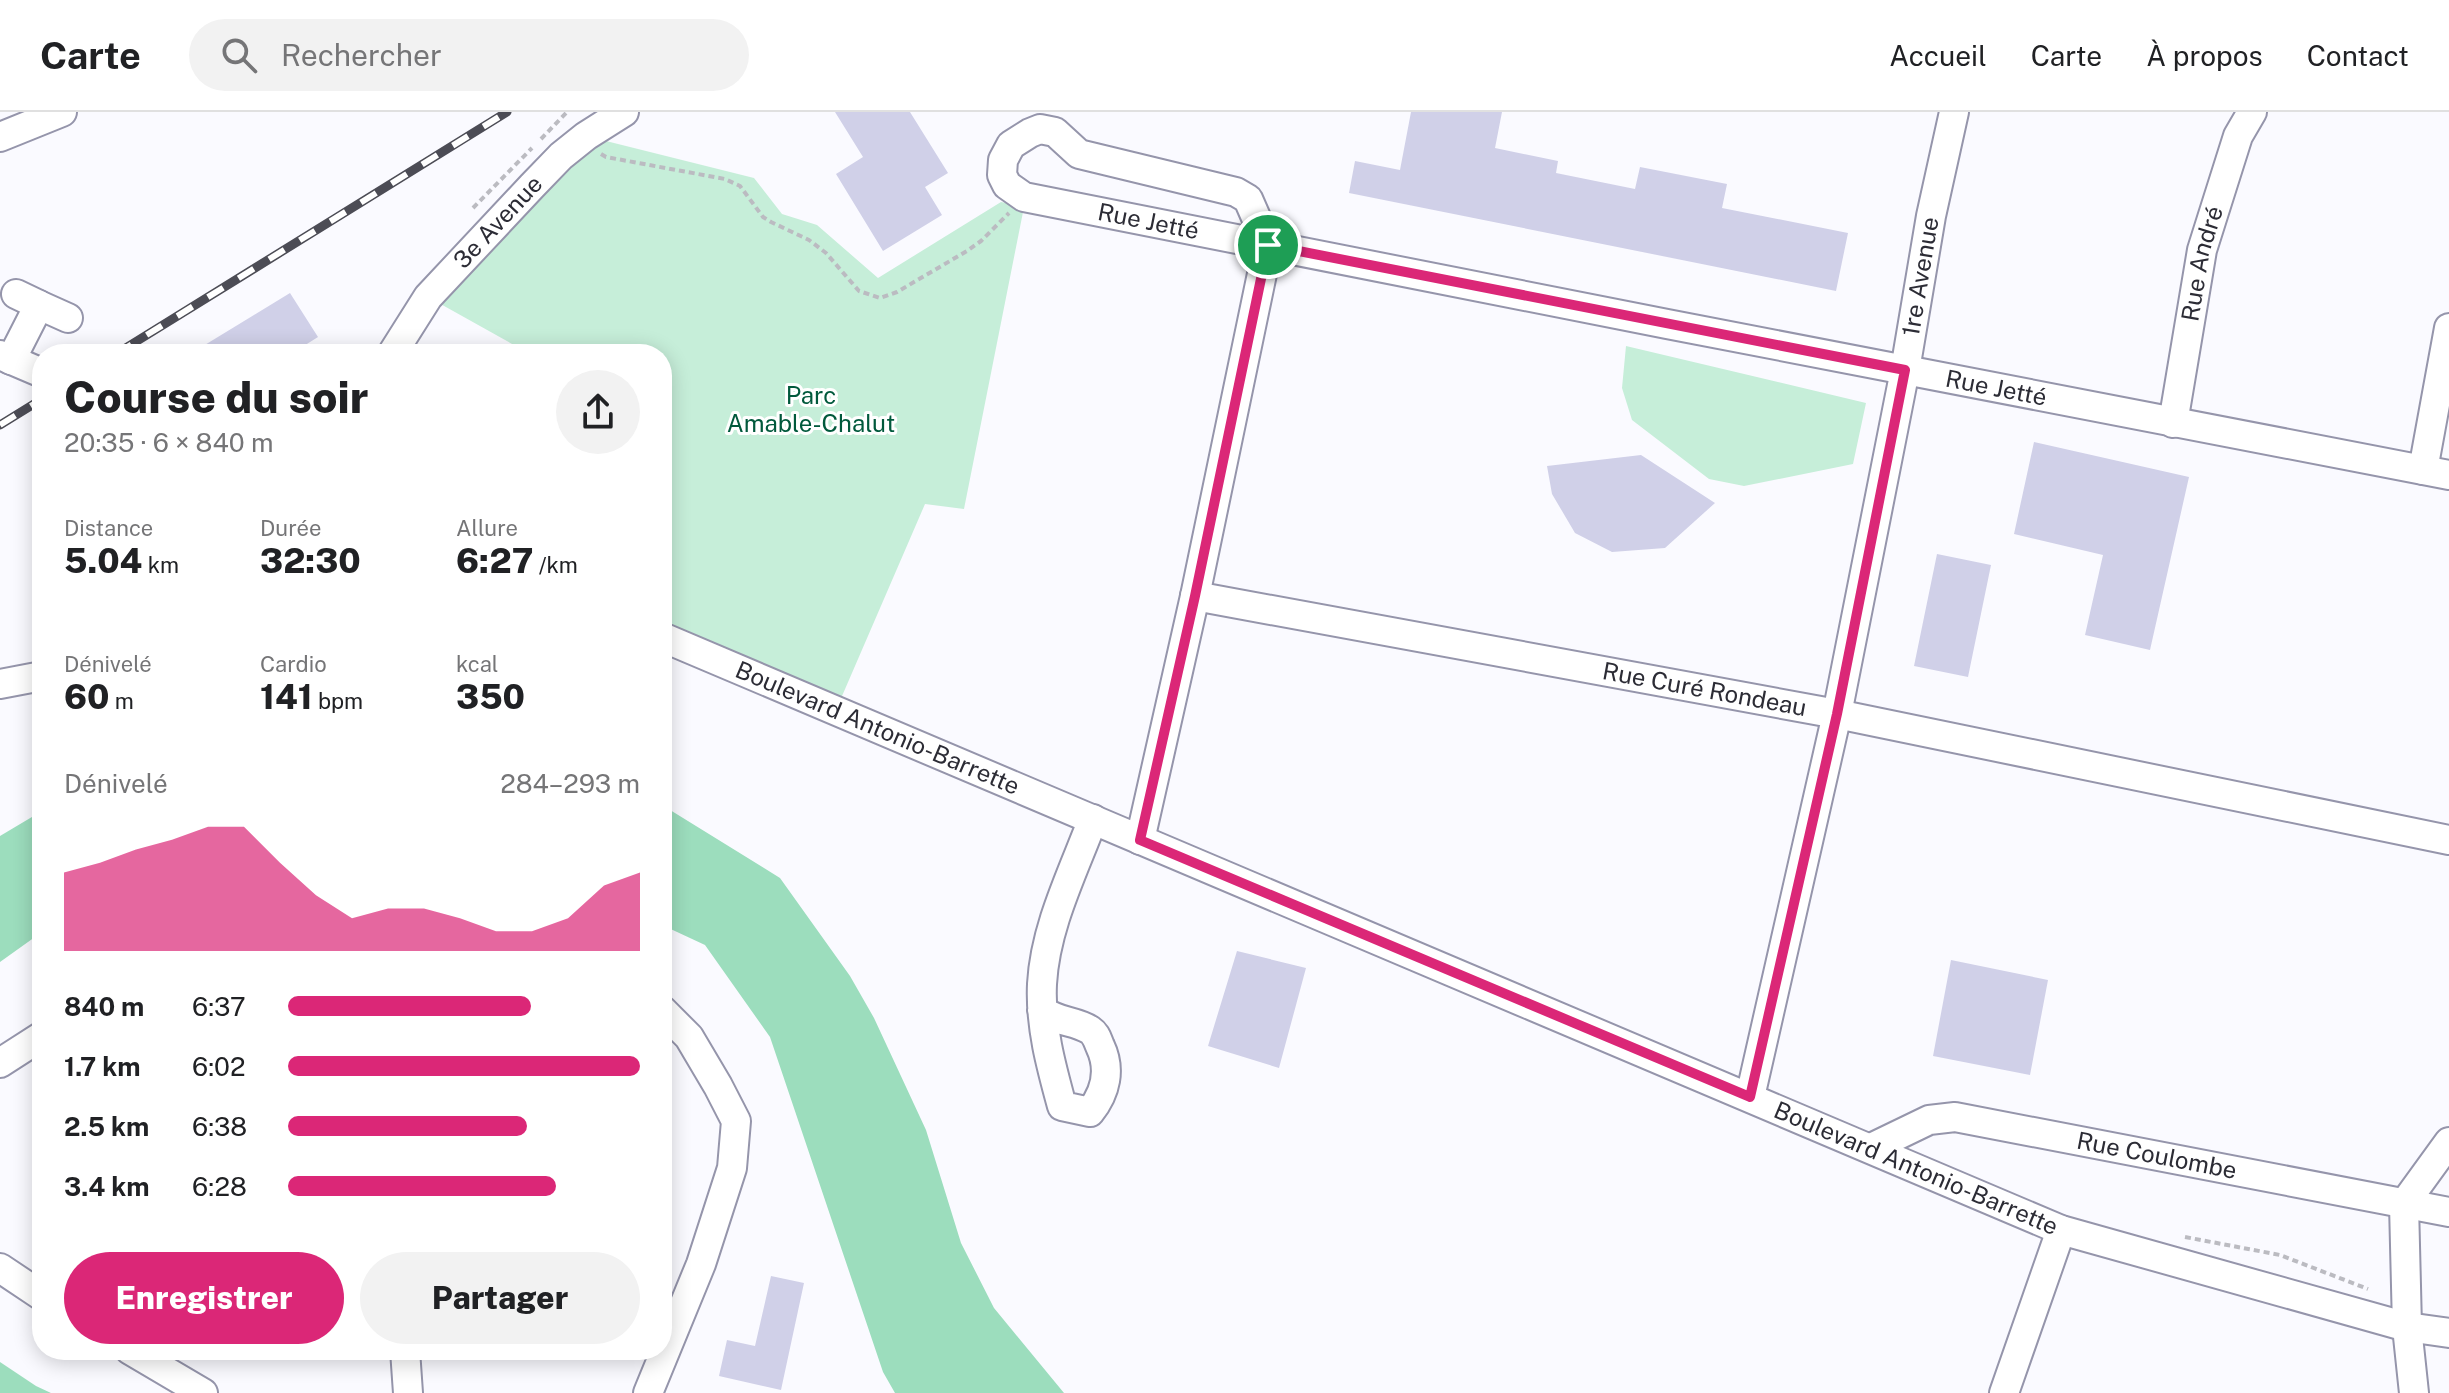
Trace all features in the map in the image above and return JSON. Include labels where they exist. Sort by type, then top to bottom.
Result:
[{"type":"street","points":[[3,127],[62,112]]},
{"type":"street","name":"3e Avenue","points":[[398,344],[428,297],[511,207],[561,156],[624,112]]},
{"type":"street","name":"1re Avenue","points":[[1750,1097],[1837,714],[1905,370],[1931,216],[1954,112]]},
{"type":"street","name":"Rue André","points":[[2173,423],[2202,250],[2238,136],[2252,112]]},
{"type":"street","name":"Rue Jetté","points":[[1268,245],[1248,199],[1236,192],[1079,154],[1055,132],[1040,129],[1030,133],[1011,145],[1003,160],[1002,175],[1007,185],[1024,197],[1268,245],[1905,370],[2173,423],[2436,473]]},
{"type":"street","points":[[1140,840],[1195,596],[1268,245]]},
{"type":"street","points":[[32,369],[6,358],[28,300],[68,318]]},
{"type":"street","points":[[2436,473],[2449,328]]},
{"type":"street","name":"Rue Curé Rondeau","points":[[1195,596],[1837,714],[2449,840]]},
{"type":"street","name":"Boulevard Antonio-Barrette","points":[[672,641],[2061,1230],[2407,1327],[2449,1333]]},
{"type":"street","points":[[0,684],[32,678]]},
{"type":"street","points":[[1042,1010],[1046,957],[1057,913],[1093,819]]},
{"type":"street","points":[[672,1020],[689,1037],[736,1121],[728,1182],[701,1264],[672,1335]]},
{"type":"street","points":[[0,1063],[32,1042]]},
{"type":"street","name":"Rue Coulombe","points":[[1871,1148],[1929,1120],[1955,1117],[2449,1212]]},
{"type":"street","points":[[2414,1393],[2407,1327],[2404,1204],[2449,1142]]},
{"type":"street","points":[[2004,1393],[2061,1230]]},
{"type":"street","points":[[0,1268],[32,1289]]},
{"type":"street","points":[[147,1360],[203,1393]]},
{"type":"street","points":[[406,1360],[408,1393]]},
{"type":"street","points":[[648,1393],[662,1360]]},
{"type":"path","name":"3e Avenue","points":[[473,208],[567,112]]},
{"type":"green space","name":"Parc Amable-Chalut","points":[[586,136],[754,178],[782,214],[817,225],[878,278],[1001,202],[1024,207],[964,509],[925,504],[836,710],[672,636],[672,344],[512,344],[428,297]]},
{"type":"green space","points":[[1626,346],[1866,403],[1853,464],[1744,486],[1709,479],[1632,420],[1622,388]]},
{"type":"shaded area","points":[[672,811],[780,878],[850,976],[874,1018],[926,1130],[961,1243],[994,1308],[1064,1393],[895,1393],[883,1372],[770,1037],[705,945],[672,930]]},
{"type":"shaded area","points":[[32,817],[32,939],[0,962],[0,836]]},
{"type":"shaded area","points":[[0,1362],[36,1386],[51,1393],[0,1393]]},
{"type":"building","points":[[835,112],[910,112],[948,173],[925,187],[942,215],[883,251],[836,174],[863,157]]},
{"type":"building","points":[[1411,112],[1502,112],[1495,148],[1558,161],[1556,173],[1635,189],[1640,167],[1727,184],[1722,208],[1848,233],[1836,291],[1349,193],[1355,161],[1400,170]]},
{"type":"building","points":[[290,293],[318,337],[307,344],[206,344]]},
{"type":"building","points":[[2034,442],[2189,477],[2150,650],[2085,635],[2103,555],[2014,534]]},
{"type":"building","points":[[1641,455],[1715,503],[1665,548],[1612,552],[1575,533],[1552,494],[1547,466]]},
{"type":"building","points":[[1937,554],[1991,565],[1968,677],[1914,666]]},
{"type":"building","points":[[1237,951],[1306,968],[1279,1068],[1208,1046]]},
{"type":"building","points":[[1951,960],[2048,980],[2030,1075],[1933,1056]]},
{"type":"building","points":[[771,1276],[804,1283],[781,1390],[719,1376],[727,1340],[755,1346]]},
{"type":"railway","points":[[132,344],[507,112]]},
{"type":"railway","points":[[0,425],[32,405]]},
{"type":"route","points":[[1268,245],[1905,370],[1837,714],[1750,1097],[1140,840],[1195,596],[1268,245]]}]
